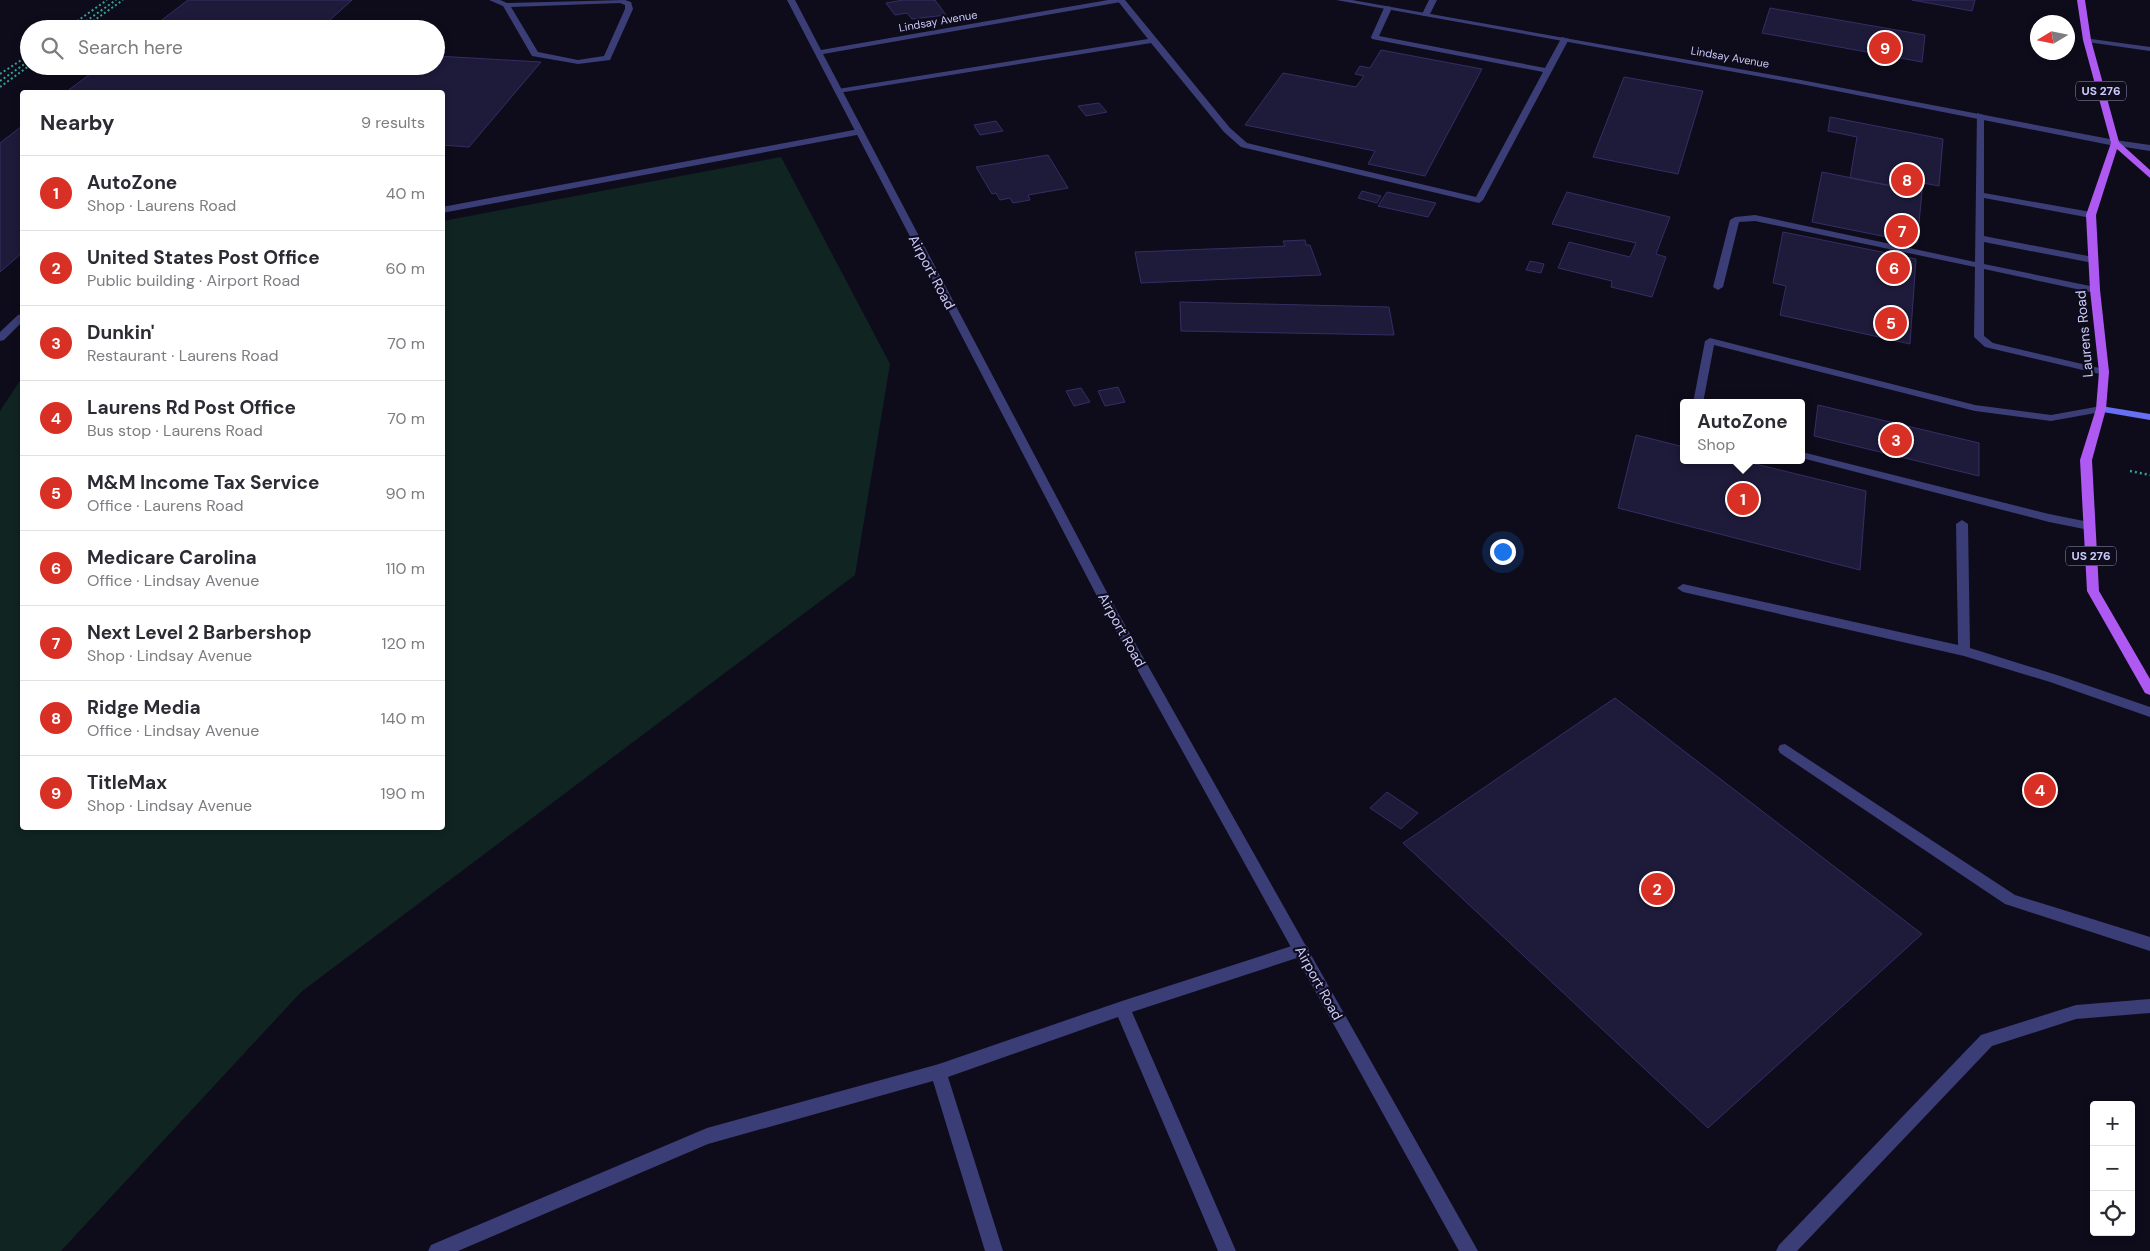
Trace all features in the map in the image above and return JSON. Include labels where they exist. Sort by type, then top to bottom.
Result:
[{"type":"main road","name":"US 276","points":[[2081,0],[2087,40],[2115,143]]},
{"type":"main road","points":[[2115,143],[2150,175]]},
{"type":"main road","name":"Laurens Road","points":[[2115,143],[2091,215],[2093,260],[2104,372],[2101,409],[2086,460],[2093,591],[2150,690]]},
{"type":"street","points":[[493,0],[506,5],[621,1],[628,4],[629,9],[607,58],[578,62],[535,54],[506,5]]},
{"type":"street","name":"Airport Road","points":[[791,0],[1106,602],[1469,1251]]},
{"type":"street","points":[[1121,0],[1227,130],[1244,145],[1479,200],[1565,39]]},
{"type":"street","name":"Lindsay Avenue","points":[[818,53],[1121,0]]},
{"type":"street","name":"Lindsay Avenue","points":[[1340,0],[1565,39],[2150,148]]},
{"type":"street","points":[[1426,14],[1433,0]]},
{"type":"street","points":[[1388,8],[1375,37],[1548,71]]},
{"type":"street","points":[[838,91],[1153,40]]},
{"type":"street","points":[[2087,40],[2150,49]]},
{"type":"street","points":[[1980,116],[1979,337],[1989,345],[2104,372]]},
{"type":"street","points":[[445,209],[859,132]]},
{"type":"street","points":[[1980,194],[2091,215]]},
{"type":"street","points":[[1718,287],[1735,220],[1755,218],[2096,290]]},
{"type":"street","points":[[1980,238],[2093,260]]},
{"type":"street","points":[[0,338],[20,319]]},
{"type":"street","points":[[1699,399],[1710,341],[1975,408],[2051,418],[2101,409],[2150,417]]},
{"type":"street","points":[[1805,456],[2089,526]]},
{"type":"street","points":[[1962,524],[1964,651]]},
{"type":"street","points":[[1683,588],[1964,651],[2055,678],[2150,712]]},
{"type":"street","points":[[1785,749],[2010,900],[2150,944]]},
{"type":"street","points":[[437,1251],[707,1136],[949,1069],[1122,1008],[1300,950]]},
{"type":"street","points":[[1785,1251],[1987,1040],[2076,1012],[2150,1006]]},
{"type":"street","points":[[1122,1008],[1226,1251]]},
{"type":"street","points":[[949,1069],[938,1072],[994,1251]]},
{"type":"path","points":[[79,20],[107,0]]},
{"type":"path","points":[[88,20],[116,0]]},
{"type":"path","points":[[95,20],[123,0]]},
{"type":"path","points":[[0,74],[20,61]]},
{"type":"path","points":[[0,81],[20,67]]},
{"type":"path","points":[[0,87],[20,73]]},
{"type":"path","points":[[2130,471],[2150,475]]},
{"type":"green space","points":[[781,157],[890,364],[855,575],[301,992],[61,1251],[0,1251],[0,411],[20,381],[20,830],[445,830],[445,221]]},
{"type":"building","points":[[188,0],[352,0],[330,20],[162,20]]},
{"type":"building","points":[[903,0],[935,0],[946,15],[912,19],[907,13],[895,15],[886,3]]},
{"type":"building","points":[[1912,0],[1975,0],[1972,11]]},
{"type":"building","points":[[1770,8],[1925,35],[1922,62],[1762,33]]},
{"type":"building","points":[[1381,50],[1482,69],[1425,176],[1368,164],[1375,151],[1245,125],[1283,73],[1356,87],[1364,76],[1355,74],[1360,66],[1370,68]]},
{"type":"building","points":[[445,57],[541,62],[469,147],[445,145],[445,90],[69,90],[89,75],[445,75]]},
{"type":"building","points":[[1624,77],[1703,91],[1678,174],[1593,157]]},
{"type":"building","points":[[1099,103],[1107,112],[1086,116],[1078,106]]},
{"type":"building","points":[[1830,117],[1943,139],[1939,186],[1923,183],[1922,192],[1850,178],[1857,137],[1828,131]]},
{"type":"building","points":[[996,121],[1003,131],[980,135],[974,125]]},
{"type":"building","points":[[20,128],[20,255],[0,272],[0,143]]},
{"type":"building","points":[[1048,155],[1068,188],[1028,195],[1030,200],[1013,203],[1010,198],[1000,200],[996,193],[992,194],[976,167]]},
{"type":"building","points":[[1822,172],[1922,192],[1917,243],[1812,222]]},
{"type":"building","points":[[1362,191],[1381,196],[1377,203],[1358,198]]},
{"type":"building","points":[[1387,192],[1436,203],[1428,217],[1378,206]]},
{"type":"building","points":[[1567,192],[1670,217],[1656,254],[1666,257],[1652,297],[1611,287],[1612,281],[1558,268],[1569,242],[1630,257],[1636,243],[1552,224]]},
{"type":"building","points":[[1783,232],[1916,259],[1910,344],[1780,315],[1786,286],[1773,283]]},
{"type":"building","points":[[1305,240],[1306,245],[1310,245],[1321,275],[1141,283],[1135,252],[1285,246],[1283,241]]},
{"type":"building","points":[[1530,261],[1544,264],[1541,273],[1526,270]]},
{"type":"building","points":[[1180,302],[1389,307],[1394,335],[1181,331]]},
{"type":"building","points":[[1118,387],[1125,402],[1105,406],[1098,391]]},
{"type":"building","points":[[1081,388],[1090,402],[1074,406],[1066,391]]},
{"type":"building","points":[[1818,405],[1979,443],[1979,476],[1814,436]]},
{"type":"building","points":[[1636,435],[1680,446],[1680,464],[1755,464],[1866,491],[1860,570],[1618,508]]},
{"type":"building","points":[[1615,698],[1922,934],[1708,1128],[1403,843]]},
{"type":"building","points":[[1387,792],[1418,813],[1401,829],[1370,808]]},
{"type":"place","name":"TitleMax","points":[[1885,48]]},
{"type":"place","name":"Ridge Media","points":[[1907,180]]},
{"type":"place","name":"Next Level 2 Barbershop","points":[[1902,231]]},
{"type":"place","name":"Medicare Carolina","points":[[1894,268]]},
{"type":"place","name":"M&M Income Tax Service","points":[[1891,323]]},
{"type":"place","name":"Dunkin'","points":[[1896,440]]},
{"type":"place","name":"AutoZone","points":[[1743,499]]},
{"type":"place","name":"Laurens Rd Post Office","points":[[2040,790]]},
{"type":"place","name":"United States Post Office","points":[[1657,889]]}]
